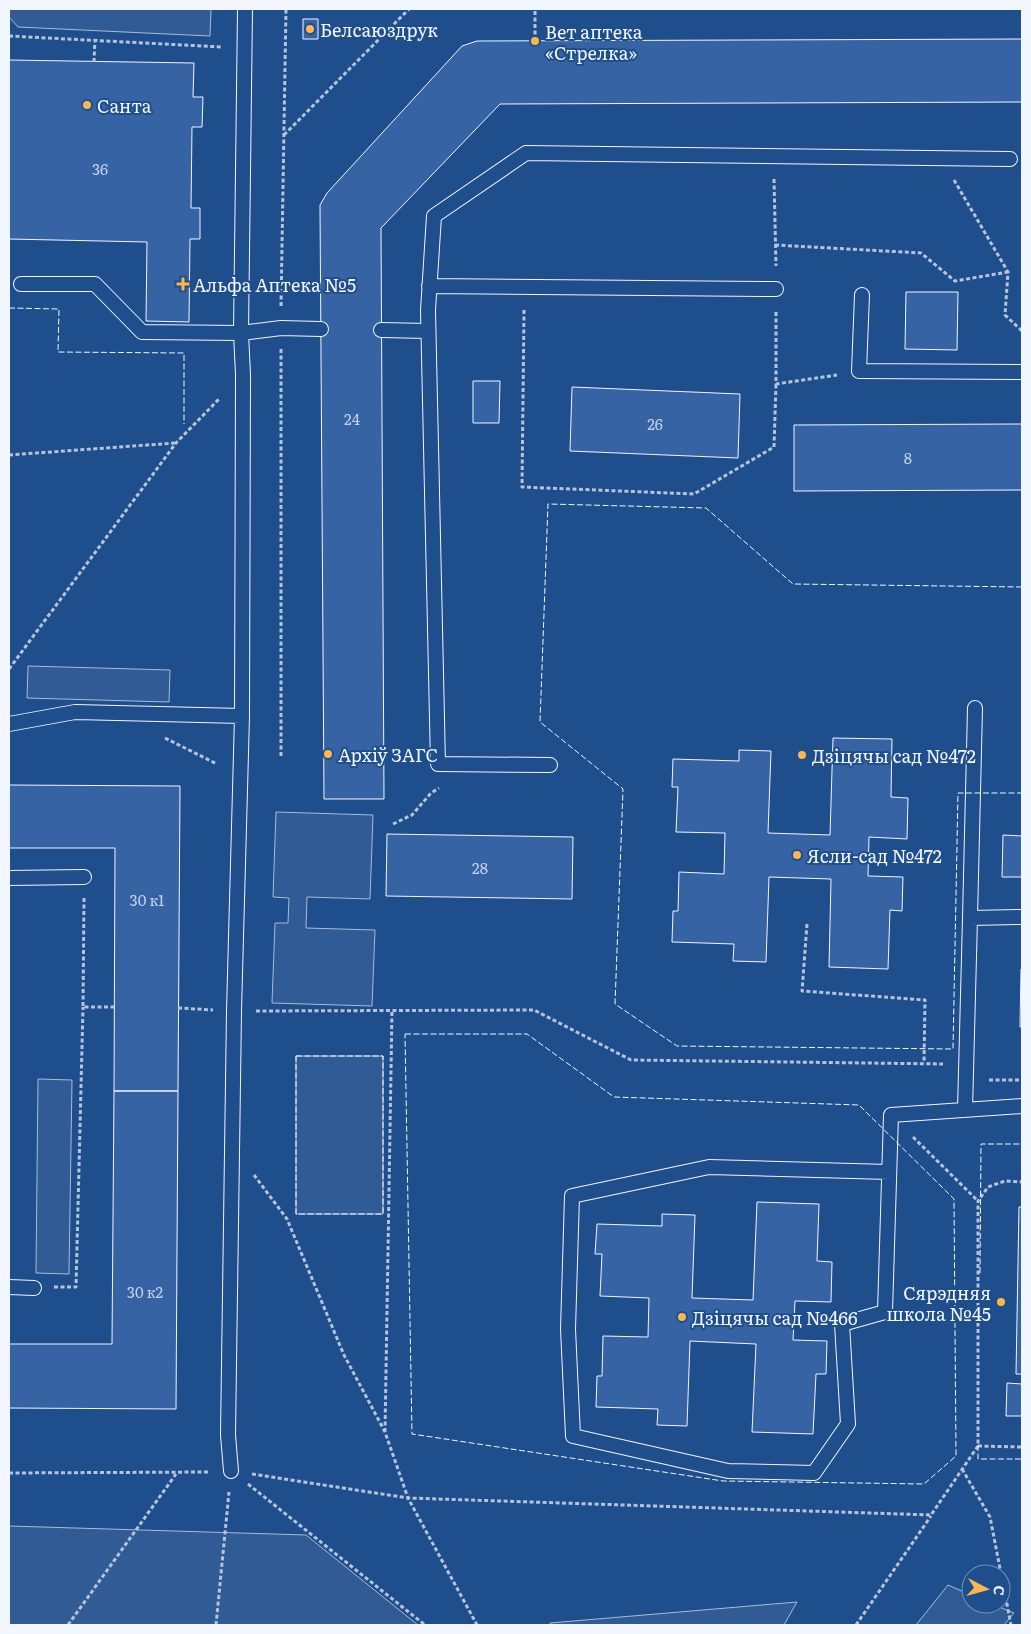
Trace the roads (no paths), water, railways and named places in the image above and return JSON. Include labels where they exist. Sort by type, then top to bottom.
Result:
[{"type":"lane","points":[[231,1471],[228,1435],[232,1145],[242,716],[243,375],[241,333],[245,9]]},
{"type":"lane","points":[[550,765],[438,764],[428,331],[434,216],[526,153],[1010,159]]},
{"type":"lane","points":[[21,284],[95,284],[142,332],[241,333],[281,328],[321,329]]},
{"type":"lane","points":[[429,286],[776,289]]},
{"type":"lane","points":[[862,295],[859,371],[1022,372]]},
{"type":"lane","points":[[381,330],[428,331]]},
{"type":"lane","points":[[965,1110],[975,708]]},
{"type":"lane","points":[[9,724],[75,712],[242,716]]},
{"type":"lane","points":[[9,878],[84,877]]},
{"type":"lane","points":[[970,918],[1022,917]]},
{"type":"lane","points":[[889,1172],[709,1167],[572,1196],[568,1329],[573,1436],[728,1471],[814,1474],[848,1424],[842,1324],[885,1312],[891,1115],[1022,1106]]},
{"type":"lane","points":[[9,1287],[34,1288]]},
{"type":"place","name":"Белсаюздрук","points":[[310,29]]},
{"type":"place","name":"Вет аптека «Стрелка»","points":[[535,41]]},
{"type":"place","name":"Санта","points":[[87,105]]},
{"type":"place","name":"Альфа Аптека №5","points":[[183,284]]},
{"type":"place","name":"Архіў ЗАГС","points":[[328,754]]},
{"type":"place","name":"Дзіцячы сад №472","points":[[802,755]]},
{"type":"place","name":"Ясли-сад №472","points":[[797,855]]},
{"type":"place","name":"Сярэдняя школа №45","points":[[1001,1302]]},
{"type":"place","name":"Дзіцячы сад №466","points":[[682,1317]]}]
